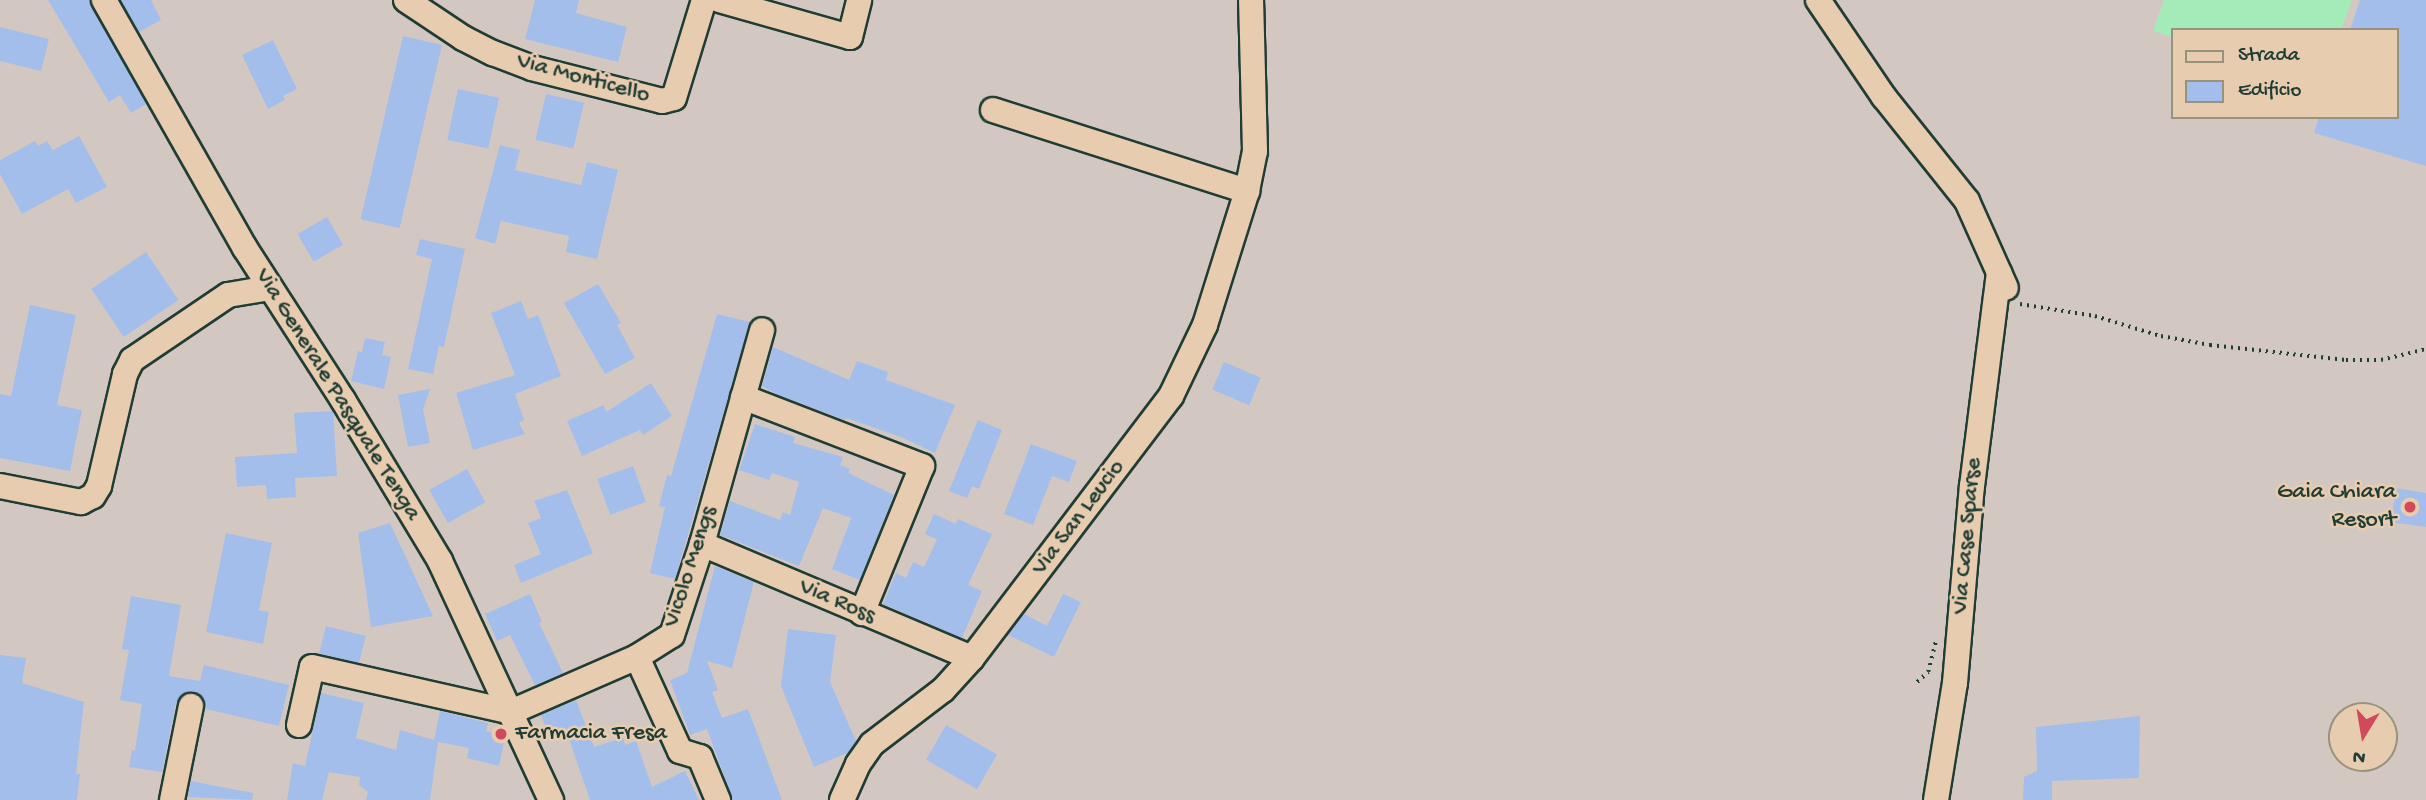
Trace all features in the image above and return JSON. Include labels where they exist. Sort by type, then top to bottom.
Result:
[{"type":"street","name":"Via Generale Pasquale Tenga","points":[[104,0],[245,248],[440,561],[551,800]]},
{"type":"street","name":"Via Monticello","points":[[406,0],[463,38],[493,53],[532,68],[662,101],[674,98],[704,0]]},
{"type":"street","points":[[719,0],[850,37],[859,0]]},
{"type":"street","name":"Via San Leucio","points":[[842,800],[858,764],[872,744],[943,690],[972,658],[1171,396],[1205,325],[1247,191],[1255,151],[1251,0]]},
{"type":"street","points":[[1818,0],[1884,97],[1967,201],[2011,301]]},
{"type":"street","points":[[993,110],[1247,191]]},
{"type":"street","points":[[228,295],[239,276],[245,248]]},
{"type":"street","name":"Via Case Sparse","points":[[1936,800],[1955,683],[1977,438],[1999,273]]},
{"type":"street","points":[[0,486],[81,502],[93,496],[99,486],[125,374],[132,360],[228,295],[271,288]]},
{"type":"street","name":"Vicolo Mengs","points":[[511,712],[637,657],[672,635],[702,544],[762,330]]},
{"type":"street","points":[[743,397],[922,466],[862,613]]},
{"type":"street","name":"Via Ross","points":[[702,544],[972,658]]},
{"type":"street","points":[[637,657],[680,751],[701,757],[718,800]]},
{"type":"street","points":[[299,725],[313,667],[511,712]]},
{"type":"street","points":[[172,800],[191,706]]},
{"type":"path","points":[[2011,301],[2040,309],[2095,316],[2161,337],[2210,345],[2346,360],[2381,360],[2426,349]]},
{"type":"green space","points":[[2164,0],[2352,0],[2342,28],[2170,28],[2170,36],[2153,31]]},
{"type":"building","points":[[48,0],[89,0],[146,104],[131,113],[120,95],[109,102]]},
{"type":"building","points":[[121,0],[151,0],[161,20],[139,32]]},
{"type":"building","points":[[535,0],[579,0],[576,13],[627,27],[618,62],[525,39]]},
{"type":"building","points":[[2360,0],[2426,0],[2426,166],[2314,133],[2318,119],[2398,119],[2398,28],[2351,28]]},
{"type":"building","points":[[0,27],[49,39],[41,71],[0,61]]},
{"type":"building","points":[[403,36],[442,45],[400,228],[361,219]]},
{"type":"building","points":[[273,40],[297,89],[283,96],[285,100],[268,109],[242,55]]},
{"type":"building","points":[[458,89],[499,98],[488,149],[447,140]]},
{"type":"building","points":[[546,94],[584,103],[573,149],[535,140]]},
{"type":"building","points":[[79,136],[107,187],[76,203],[68,189],[22,214],[0,174],[0,160],[35,141],[38,146],[47,141],[53,150]]},
{"type":"building","points":[[500,145],[520,150],[515,170],[581,185],[587,162],[618,170],[597,259],[566,252],[569,236],[501,221],[495,244],[475,238]]},
{"type":"building","points":[[327,217],[343,245],[314,262],[298,234]]},
{"type":"building","points":[[420,239],[465,249],[444,347],[439,346],[433,374],[408,369],[432,259],[416,255]]},
{"type":"building","points":[[146,252],[178,300],[124,337],[91,289]]},
{"type":"building","points":[[598,284],[621,323],[617,325],[635,358],[605,374],[564,303]]},
{"type":"building","points":[[521,301],[528,319],[538,315],[561,376],[515,394],[524,420],[519,423],[525,434],[473,450],[456,393],[515,375],[491,313]]},
{"type":"building","points":[[30,305],[76,315],[57,405],[82,410],[70,471],[0,458],[0,394],[11,396]]},
{"type":"building","points":[[717,314],[750,322],[675,579],[650,573],[665,507],[659,506],[667,475],[671,476]]},
{"type":"building","points":[[365,338],[385,342],[382,355],[391,357],[384,389],[351,381],[358,351],[362,352]]},
{"type":"building","points":[[773,347],[849,380],[857,361],[888,372],[886,380],[955,405],[935,453],[901,437],[846,418],[845,420],[778,395],[762,386]]},
{"type":"building","points":[[1224,362],[1261,378],[1249,405],[1212,390]]},
{"type":"building","points":[[651,383],[672,416],[643,435],[640,430],[582,456],[567,421],[604,405],[606,412]]},
{"type":"building","points":[[430,389],[423,409],[430,443],[408,447],[398,395]]},
{"type":"building","points":[[333,411],[337,476],[295,478],[296,497],[267,499],[266,485],[237,487],[235,457],[297,453],[294,413]]},
{"type":"building","points":[[978,420],[1002,430],[979,489],[972,486],[967,498],[949,491]]},
{"type":"building","points":[[755,424],[795,437],[793,443],[843,457],[840,465],[850,469],[848,473],[894,495],[860,580],[832,569],[851,518],[823,508],[799,566],[720,535],[730,501],[780,520],[783,512],[790,515],[799,482],[772,473],[769,480],[739,470]]},
{"type":"building","points":[[1031,444],[1077,461],[1069,482],[1052,476],[1033,525],[1004,514]]},
{"type":"building","points":[[633,466],[646,502],[610,515],[597,479]]},
{"type":"building","points":[[467,469],[485,502],[448,523],[429,490]]},
{"type":"building","name":"Gaia Chiara Resort","points":[[2396,488],[2426,493],[2426,527],[2391,522]]},
{"type":"building","points":[[567,490],[593,553],[521,583],[514,565],[541,554],[528,523],[541,518],[534,501]]},
{"type":"building","points":[[934,514],[956,524],[958,519],[992,534],[968,585],[982,591],[962,638],[883,604],[896,573],[906,578],[913,562],[924,567],[937,539],[925,534]]},
{"type":"building","points":[[390,523],[433,616],[371,627],[358,533]]},
{"type":"building","points":[[226,533],[272,543],[259,610],[269,612],[263,644],[206,632]]},
{"type":"building","points":[[715,566],[754,582],[732,668],[707,661],[718,690],[712,692],[722,718],[748,709],[782,800],[733,800],[707,729],[690,735],[670,680],[687,673]]},
{"type":"building","points":[[530,594],[542,622],[539,623],[563,673],[535,685],[510,635],[497,641],[485,614]]},
{"type":"building","points":[[1063,594],[1081,602],[1054,657],[1008,635],[1024,614],[1047,626]]},
{"type":"building","points":[[131,596],[181,605],[169,676],[200,681],[204,665],[289,685],[279,726],[206,709],[201,695],[187,692],[176,703],[162,772],[129,767],[132,750],[135,751],[142,704],[120,700],[129,650],[122,649]]},
{"type":"building","points":[[326,626],[366,636],[359,663],[319,653]]},
{"type":"building","points":[[788,629],[836,635],[830,682],[856,741],[849,752],[814,767],[781,686]]},
{"type":"building","points":[[0,655],[26,658],[22,683],[84,702],[76,774],[80,774],[77,800],[0,800]]},
{"type":"building","points":[[321,693],[364,703],[356,738],[396,750],[400,730],[434,740],[440,711],[488,723],[486,731],[505,737],[499,766],[467,758],[469,748],[438,742],[430,800],[366,800],[368,792],[359,785],[360,777],[329,772],[322,800],[287,800],[293,763],[305,766]]},
{"type":"building","points":[[576,700],[594,747],[623,738],[625,745],[636,741],[652,787],[685,771],[699,800],[590,800],[567,733],[550,740],[541,715]]},
{"type":"building","points":[[2140,716],[2139,778],[2052,781],[2052,800],[2023,800],[2024,777],[2037,771],[2036,727]]},
{"type":"building","points":[[946,725],[997,754],[977,789],[926,760]]},
{"type":"building","points":[[191,781],[253,793],[252,800],[188,797]]},
{"type":"place","name":"Gaia Chiara Resort","points":[[2410,507]]},
{"type":"place","name":"Farmacia Fresa","points":[[501,734]]}]
